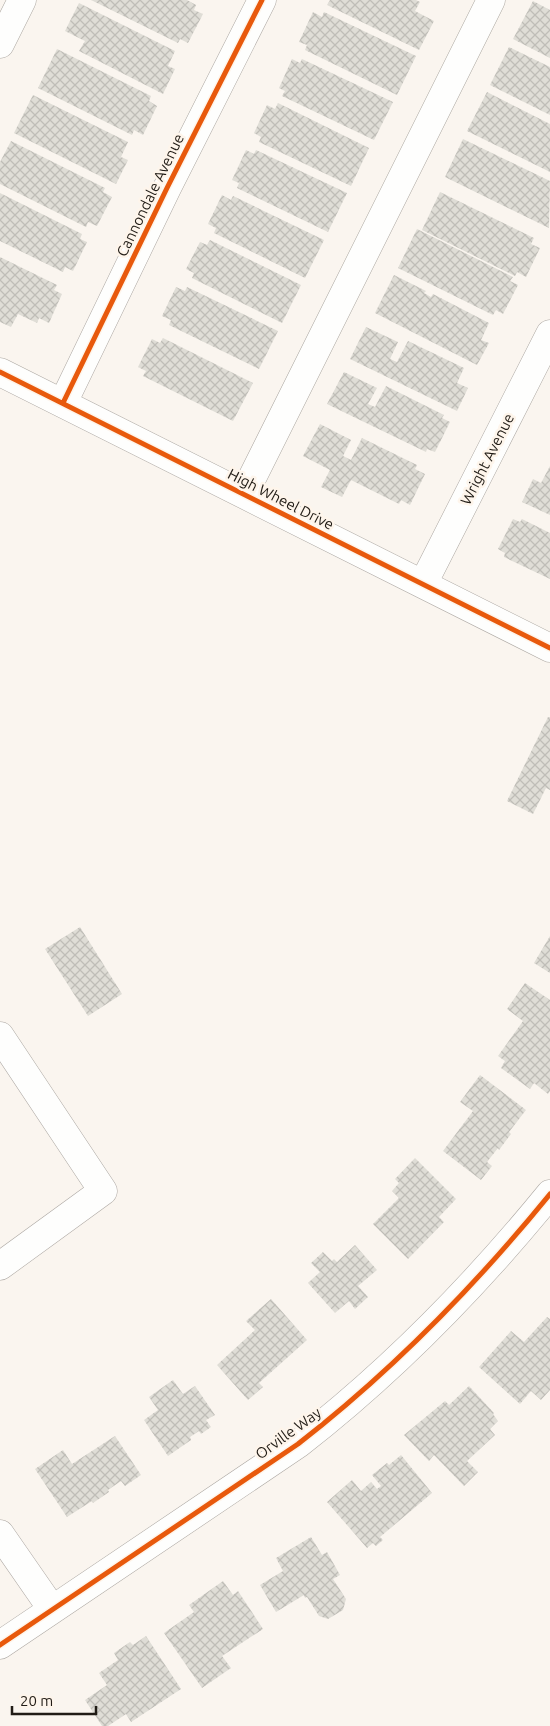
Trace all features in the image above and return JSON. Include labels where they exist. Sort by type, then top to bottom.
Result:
[{"type":"street","points":[[0,44],[22,0]]},
{"type":"street","name":"Cannondale Avenue","points":[[63,403],[166,188],[262,0]]},
{"type":"street","points":[[244,494],[491,0]]},
{"type":"street","name":"Wright Avenue","points":[[423,584],[550,334]]},
{"type":"street","name":"High Wheel Drive","points":[[0,372],[550,648]]},
{"type":"street","points":[[0,1036],[103,1191],[0,1266]]},
{"type":"street","name":"Orville Way","points":[[0,1645],[298,1444],[330,1419],[444,1314],[519,1232],[550,1194]]},
{"type":"street","points":[[0,1534],[52,1609]]},
{"type":"building","points":[[91,0],[187,0],[196,5],[194,10],[203,14],[188,43],[180,39],[178,43]]},
{"type":"building","points":[[330,0],[416,0],[420,2],[415,11],[434,21],[419,50],[327,5]]},
{"type":"building","points":[[533,1],[550,10],[550,58],[513,39]]},
{"type":"building","points":[[79,3],[175,51],[168,66],[175,69],[163,94],[79,51],[85,41],[65,31]]},
{"type":"building","points":[[313,12],[322,17],[324,12],[416,56],[397,95],[305,50],[307,45],[299,42]]},
{"type":"building","points":[[509,47],[550,67],[550,115],[490,85]]},
{"type":"building","points":[[57,49],[151,96],[149,101],[157,106],[143,135],[134,130],[132,135],[38,88]]},
{"type":"building","points":[[292,59],[300,63],[302,59],[393,102],[374,140],[282,96],[285,91],[279,88]]},
{"type":"building","points":[[487,92],[550,124],[550,172],[467,131]]},
{"type":"building","points":[[33,95],[128,142],[121,157],[128,160],[116,184],[14,133]]},
{"type":"building","points":[[278,103],[369,148],[351,186],[259,142],[261,137],[254,133],[267,105],[275,109]]},
{"type":"building","points":[[463,139],[550,181],[549,228],[445,177]]},
{"type":"building","points":[[11,141],[105,188],[103,192],[112,197],[97,226],[88,222],[86,227],[0,184],[0,162]]},
{"type":"building","points":[[246,150],[254,154],[256,150],[347,193],[328,232],[237,188],[239,183],[232,180]]},
{"type":"building","points":[[440,192],[534,238],[531,244],[540,248],[526,277],[517,272],[515,276],[422,230]]},
{"type":"building","points":[[0,193],[82,234],[80,239],[87,242],[73,271],[65,267],[63,272],[0,241]]},
{"type":"building","points":[[222,195],[231,200],[233,196],[324,240],[305,278],[214,233],[216,228],[208,224]]},
{"type":"building","points":[[417,229],[513,277],[510,281],[518,285],[503,314],[496,310],[493,315],[398,268]]},
{"type":"building","points":[[210,240],[301,285],[282,323],[192,278],[194,273],[186,269],[200,242],[207,245]]},
{"type":"building","points":[[0,257],[57,285],[54,290],[62,294],[49,323],[39,318],[37,323],[18,314],[11,327],[0,322]]},
{"type":"building","points":[[394,275],[426,291],[424,293],[431,297],[433,294],[489,323],[481,340],[489,343],[477,365],[375,313]]},
{"type":"building","points":[[176,287],[185,291],[187,287],[278,331],[259,369],[169,325],[171,320],[162,316]]},
{"type":"building","points":[[366,327],[398,342],[390,359],[397,362],[408,341],[464,368],[457,383],[468,388],[457,411],[350,359]]},
{"type":"building","points":[[163,338],[253,383],[233,421],[143,376],[146,371],[138,367],[152,339],[160,343]]},
{"type":"building","points":[[344,372],[377,388],[368,404],[375,407],[386,386],[444,415],[442,418],[450,422],[435,452],[427,449],[426,452],[327,404]]},
{"type":"building","points":[[320,424],[351,440],[343,456],[351,460],[362,438],[417,465],[415,469],[425,474],[410,505],[401,500],[399,504],[351,480],[342,497],[321,487],[330,470],[303,456]]},
{"type":"building","points":[[550,466],[550,515],[522,502],[533,479],[541,483]]},
{"type":"building","points":[[513,519],[520,522],[522,519],[550,533],[550,579],[504,557],[505,553],[498,549]]},
{"type":"building","points":[[548,717],[550,717],[550,790],[546,788],[533,814],[507,801]]},
{"type":"building","points":[[80,927],[122,994],[88,1016],[45,949]]},
{"type":"building","points":[[550,936],[550,973],[534,963]]},
{"type":"building","points":[[525,983],[550,1000],[550,1091],[548,1094],[534,1083],[530,1089],[501,1068],[505,1061],[498,1056],[523,1021],[507,1009]]},
{"type":"building","points":[[480,1075],[526,1110],[509,1132],[511,1134],[499,1150],[498,1148],[487,1162],[492,1166],[481,1180],[443,1151],[473,1111],[460,1102]]},
{"type":"building","points":[[415,1158],[456,1199],[439,1217],[444,1222],[408,1259],[373,1224],[399,1198],[392,1191],[399,1183],[395,1179]]},
{"type":"building","points":[[355,1245],[377,1270],[358,1286],[368,1297],[355,1309],[349,1301],[335,1313],[308,1283],[320,1272],[311,1263],[323,1252],[332,1261],[334,1259],[337,1262]]},
{"type":"building","points":[[271,1299],[307,1340],[259,1383],[263,1387],[248,1400],[217,1365],[255,1330],[246,1321]]},
{"type":"building","points":[[547,1317],[550,1319],[550,1390],[541,1400],[531,1391],[520,1404],[479,1367],[511,1331],[524,1342]]},
{"type":"building","points":[[173,1380],[183,1394],[195,1386],[215,1415],[206,1420],[211,1427],[201,1434],[199,1431],[190,1437],[191,1440],[168,1456],[144,1420],[158,1410],[149,1397]]},
{"type":"building","points":[[469,1386],[494,1413],[498,1421],[490,1429],[495,1435],[467,1461],[478,1472],[464,1486],[434,1455],[429,1461],[404,1435],[445,1401],[449,1405]]},
{"type":"building","points":[[115,1436],[141,1475],[125,1486],[121,1481],[93,1503],[92,1501],[67,1517],[35,1469],[63,1450],[72,1464]]},
{"type":"building","points":[[401,1455],[432,1493],[380,1537],[383,1540],[376,1546],[373,1543],[367,1548],[327,1502],[352,1480],[361,1491],[371,1482],[377,1489],[381,1486],[372,1475]]},
{"type":"building","points":[[311,1537],[322,1555],[327,1552],[340,1575],[333,1579],[346,1599],[343,1610],[328,1619],[319,1616],[304,1595],[276,1612],[260,1585],[283,1571],[276,1558]]},
{"type":"building","points":[[223,1581],[233,1595],[238,1591],[263,1629],[222,1656],[231,1668],[202,1688],[164,1633],[194,1612],[189,1605]]},
{"type":"building","points":[[146,1636],[181,1689],[131,1722],[126,1714],[108,1726],[102,1726],[85,1700],[107,1685],[99,1673],[118,1660],[114,1653],[130,1642],[133,1645]]},
{"type":"cycle path","points":[[63,403],[167,188],[262,0]]},
{"type":"cycle path","points":[[0,372],[550,648]]},
{"type":"cycle path","points":[[0,1645],[298,1444],[333,1416],[431,1326],[492,1262],[550,1194]]}]
